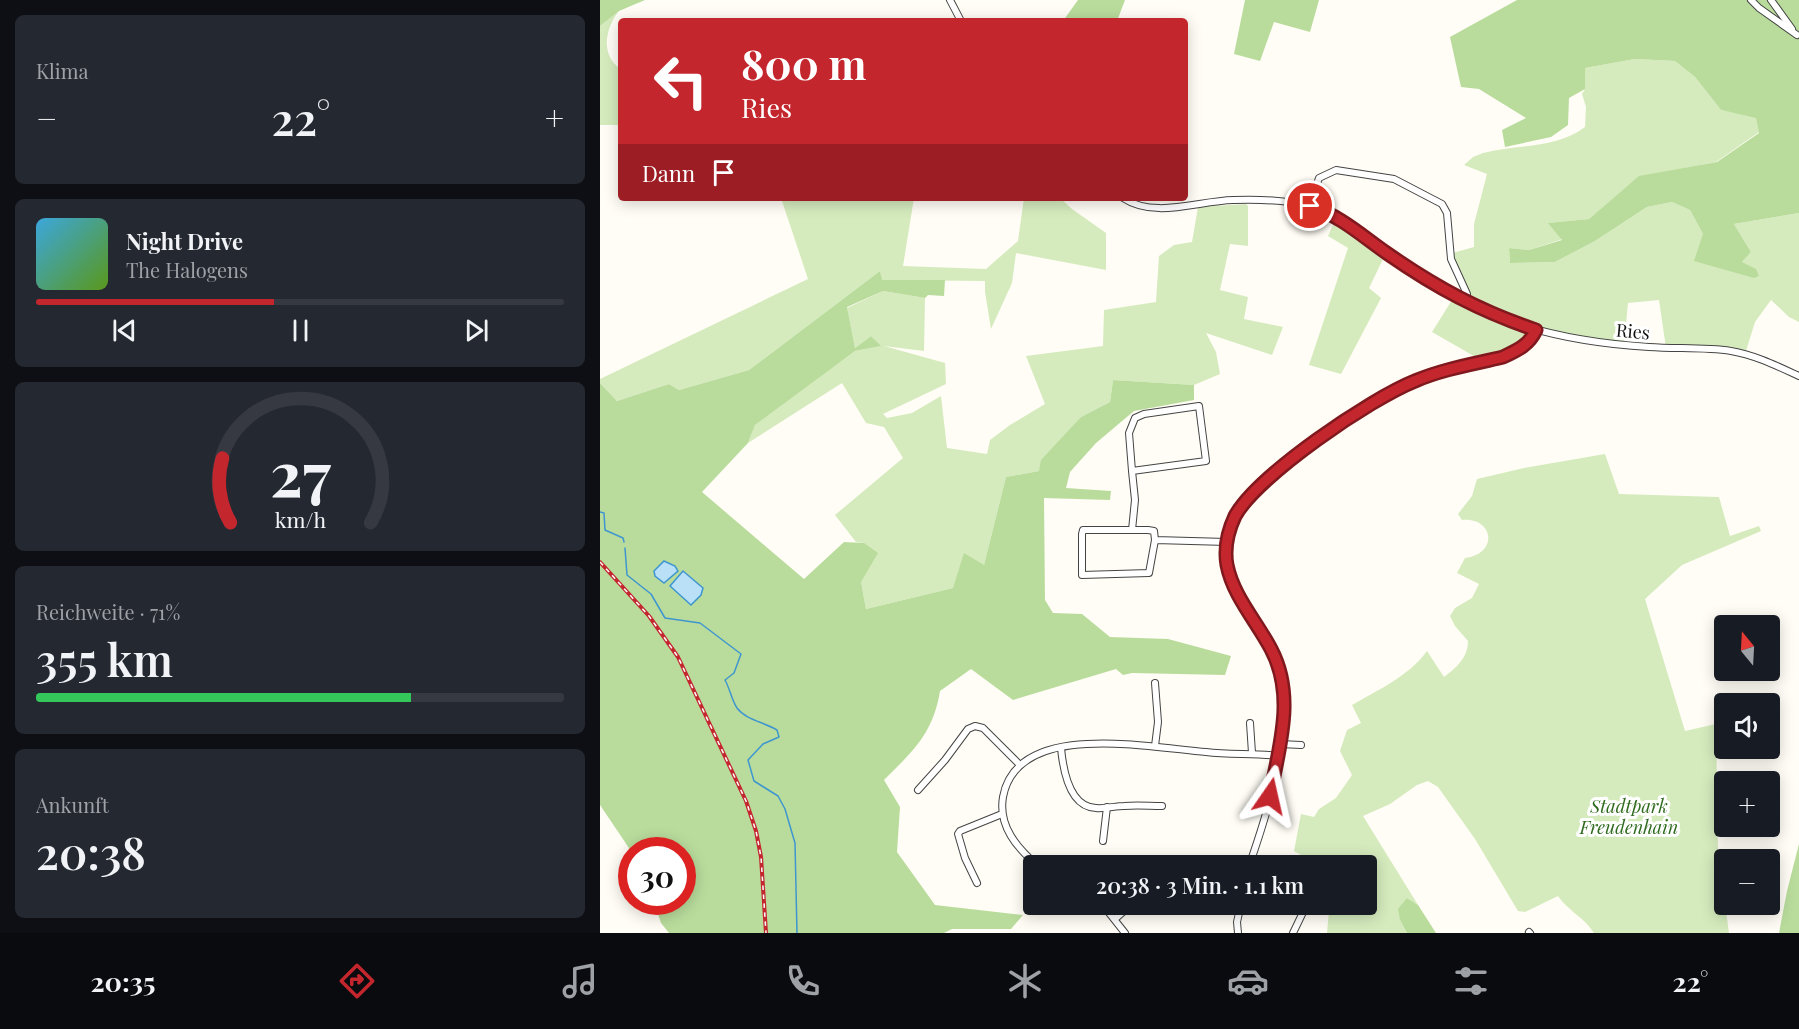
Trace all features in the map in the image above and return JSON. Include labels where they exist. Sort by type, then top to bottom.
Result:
[{"type":"street","points":[[950,0],[960,18]]},
{"type":"street","points":[[1751,0],[1798,36]]},
{"type":"street","points":[[1772,0],[1798,36]]},
{"type":"street","points":[[1310,206],[1319,178],[1336,170],[1394,179],[1442,204],[1447,213],[1451,259],[1467,294],[1467,302]]},
{"type":"street","name":"Ries","points":[[1127,201],[1136,206],[1153,209],[1232,200],[1274,200],[1310,206],[1343,220],[1387,253],[1467,302],[1489,313],[1536,330],[1586,341],[1731,351],[1760,359],[1799,376]]},
{"type":"street","points":[[1252,855],[1279,756],[1285,705],[1282,680],[1271,649],[1254,622],[1231,577],[1228,566],[1227,542],[1235,517],[1245,502],[1278,472],[1364,408],[1416,380],[1503,357],[1516,351],[1530,340],[1536,330]]},
{"type":"street","points":[[1132,471],[1206,461],[1199,406],[1144,414],[1135,418],[1129,433],[1132,471],[1135,500],[1132,530]]},
{"type":"street","points":[[1083,530],[1154,531],[1155,540],[1149,573],[1082,575],[1083,530]]},
{"type":"street","points":[[1155,540],[1227,542]]},
{"type":"street","points":[[1155,683],[1158,722],[1155,746]]},
{"type":"street","points":[[1250,723],[1252,753]]},
{"type":"street","points":[[918,790],[945,760],[968,729],[975,726],[983,728],[1020,765]]},
{"type":"street","points":[[1025,855],[1008,832],[1002,814],[1006,785],[1020,765],[1044,750],[1115,744],[1279,756]]},
{"type":"street","points":[[1280,744],[1301,745]]},
{"type":"street","points":[[1061,748],[1066,780],[1073,793],[1081,801],[1094,808],[1162,806]]},
{"type":"street","points":[[1103,841],[1107,807]]},
{"type":"street","points":[[977,883],[965,858],[958,834],[960,831],[1002,814]]},
{"type":"street","points":[[1112,915],[1125,933]]},
{"type":"street","points":[[1115,919],[1120,915]]},
{"type":"street","points":[[1238,933],[1239,915]]},
{"type":"street","points":[[1293,933],[1301,915]]},
{"type":"green space","points":[[600,0],[645,0],[619,11],[600,26]]},
{"type":"green space","points":[[1078,0],[1125,0],[1118,18],[1065,18]]},
{"type":"green space","points":[[1245,0],[1319,0],[1310,32],[1274,22],[1260,61],[1234,54]]},
{"type":"green space","points":[[1517,0],[1799,0],[1799,213],[1734,224],[1751,252],[1742,262],[1756,269],[1759,276],[1754,278],[1694,261],[1703,234],[1690,210],[1672,202],[1647,207],[1595,241],[1555,262],[1510,263],[1509,248],[1529,250],[1562,240],[1548,223],[1589,219],[1639,176],[1717,162],[1759,133],[1756,118],[1721,110],[1695,77],[1675,61],[1635,59],[1585,68],[1585,89],[1569,98],[1568,125],[1551,137],[1505,147],[1502,130],[1526,118],[1479,89],[1461,87],[1450,37]]},
{"type":"green space","points":[[619,11],[610,25],[607,42],[610,57],[618,66],[618,125],[600,125],[600,26]]},
{"type":"green space","points":[[1635,59],[1675,61],[1695,77],[1721,110],[1756,117],[1759,132],[1716,162],[1639,177],[1589,219],[1549,223],[1563,239],[1529,250],[1509,248],[1510,263],[1555,262],[1595,241],[1647,207],[1672,202],[1690,210],[1703,234],[1742,262],[1751,252],[1734,224],[1799,213],[1799,322],[1789,317],[1771,300],[1755,322],[1745,354],[1666,348],[1659,300],[1628,303],[1624,345],[1552,334],[1467,302],[1449,254],[1474,247],[1474,224],[1487,174],[1464,165],[1473,157],[1483,153],[1549,143],[1574,134],[1585,127],[1586,107],[1582,94],[1585,89],[1585,68]]},
{"type":"green space","points":[[782,201],[914,201],[903,266],[986,269],[1018,241],[1024,201],[1063,201],[1106,233],[1106,270],[1016,253],[1012,283],[991,329],[985,281],[881,280],[880,271],[749,370],[679,390],[669,384],[617,401],[600,383],[600,379],[808,279]]},
{"type":"green space","points":[[1246,204],[1248,206],[1248,246],[1230,244],[1220,290],[1248,297],[1244,319],[1283,327],[1272,355],[1206,333],[1216,352],[1220,374],[1194,385],[1113,380],[1110,402],[1081,417],[1039,471],[1006,477],[984,565],[953,588],[866,609],[861,582],[864,543],[856,542],[835,515],[903,458],[884,427],[866,423],[842,383],[748,443],[755,425],[778,406],[855,351],[880,346],[871,336],[855,348],[847,308],[883,291],[925,298],[924,351],[884,346],[945,363],[946,384],[883,414],[887,418],[912,413],[941,396],[947,448],[987,454],[990,440],[1045,404],[1026,356],[1103,346],[1104,310],[1156,302],[1159,256],[1174,245],[1192,242],[1198,207]]},
{"type":"green space","points":[[1335,220],[1385,255],[1369,288],[1381,298],[1341,374],[1309,365],[1348,248],[1328,236]]},
{"type":"green space","points":[[880,271],[882,280],[945,280],[944,296],[928,295],[925,298],[883,291],[847,307],[855,348],[871,336],[881,346],[855,351],[755,425],[748,443],[702,492],[804,579],[844,542],[864,543],[878,553],[861,582],[866,609],[953,588],[964,553],[984,565],[1006,477],[1039,471],[1041,460],[1081,417],[1110,402],[1113,380],[1194,385],[1194,400],[1134,411],[1096,443],[1070,472],[1066,488],[1111,491],[1110,500],[1044,498],[1045,600],[1053,613],[1082,614],[1110,637],[1168,639],[1231,656],[1225,675],[1132,673],[1123,675],[1116,669],[1013,700],[971,669],[940,691],[937,706],[927,730],[913,750],[884,780],[900,807],[897,852],[935,905],[1023,915],[1011,929],[952,929],[944,933],[669,933],[658,915],[696,915],[696,837],[622,837],[600,805],[600,383],[617,401],[669,384],[679,390],[749,370]]},
{"type":"green space","points":[[1452,300],[1486,317],[1526,331],[1527,339],[1502,353],[1479,359],[1432,332]]},
{"type":"green space","name":"Stadtpark Freudenhain","points":[[1605,454],[1619,494],[1719,497],[1730,536],[1759,526],[1761,531],[1682,565],[1645,599],[1685,731],[1714,724],[1714,759],[1717,759],[1717,771],[1714,771],[1714,837],[1718,837],[1718,849],[1714,849],[1714,915],[1727,915],[1729,933],[1594,933],[1558,896],[1525,912],[1518,911],[1475,839],[1438,787],[1428,781],[1417,785],[1390,804],[1363,816],[1418,905],[1407,898],[1400,920],[1407,933],[1327,933],[1329,915],[1377,915],[1377,855],[1301,855],[1294,851],[1301,814],[1314,817],[1319,809],[1336,798],[1352,775],[1340,751],[1347,730],[1361,723],[1352,705],[1402,675],[1427,651],[1444,677],[1464,657],[1468,641],[1450,616],[1455,608],[1472,598],[1479,584],[1457,573],[1465,558],[1483,550],[1488,536],[1481,524],[1462,520],[1458,514],[1472,496],[1477,479]]},
{"type":"green space","points":[[1799,844],[1799,933],[1779,933],[1787,891]]},
{"type":"green space","points":[[1407,898],[1418,905],[1436,933],[1407,933],[1400,920],[1398,909]]},
{"type":"water","points":[[664,561],[675,566],[678,571],[664,583],[655,576],[654,571]]},
{"type":"water","points":[[683,571],[703,588],[701,595],[691,605],[670,586]]},
{"type":"waterway","points":[[600,512],[604,513],[605,530],[623,538],[624,542]]},
{"type":"waterway","points":[[625,548],[627,575],[651,594],[665,618],[700,623],[741,654],[734,673],[725,680],[734,702],[745,715],[777,730],[779,737],[763,744],[748,760],[754,781],[778,796],[785,809],[795,843],[797,933]]},
{"type":"railway","points":[[600,562],[649,616],[678,657],[746,801],[756,831],[761,857],[766,933]]},
{"type":"route","points":[[1270,796],[1283,728],[1285,705],[1282,680],[1271,649],[1231,577],[1226,547],[1235,517],[1245,502],[1278,472],[1323,436],[1364,408],[1416,380],[1503,357],[1525,346],[1536,330],[1489,313],[1467,302],[1387,253],[1343,220],[1310,206]]}]
